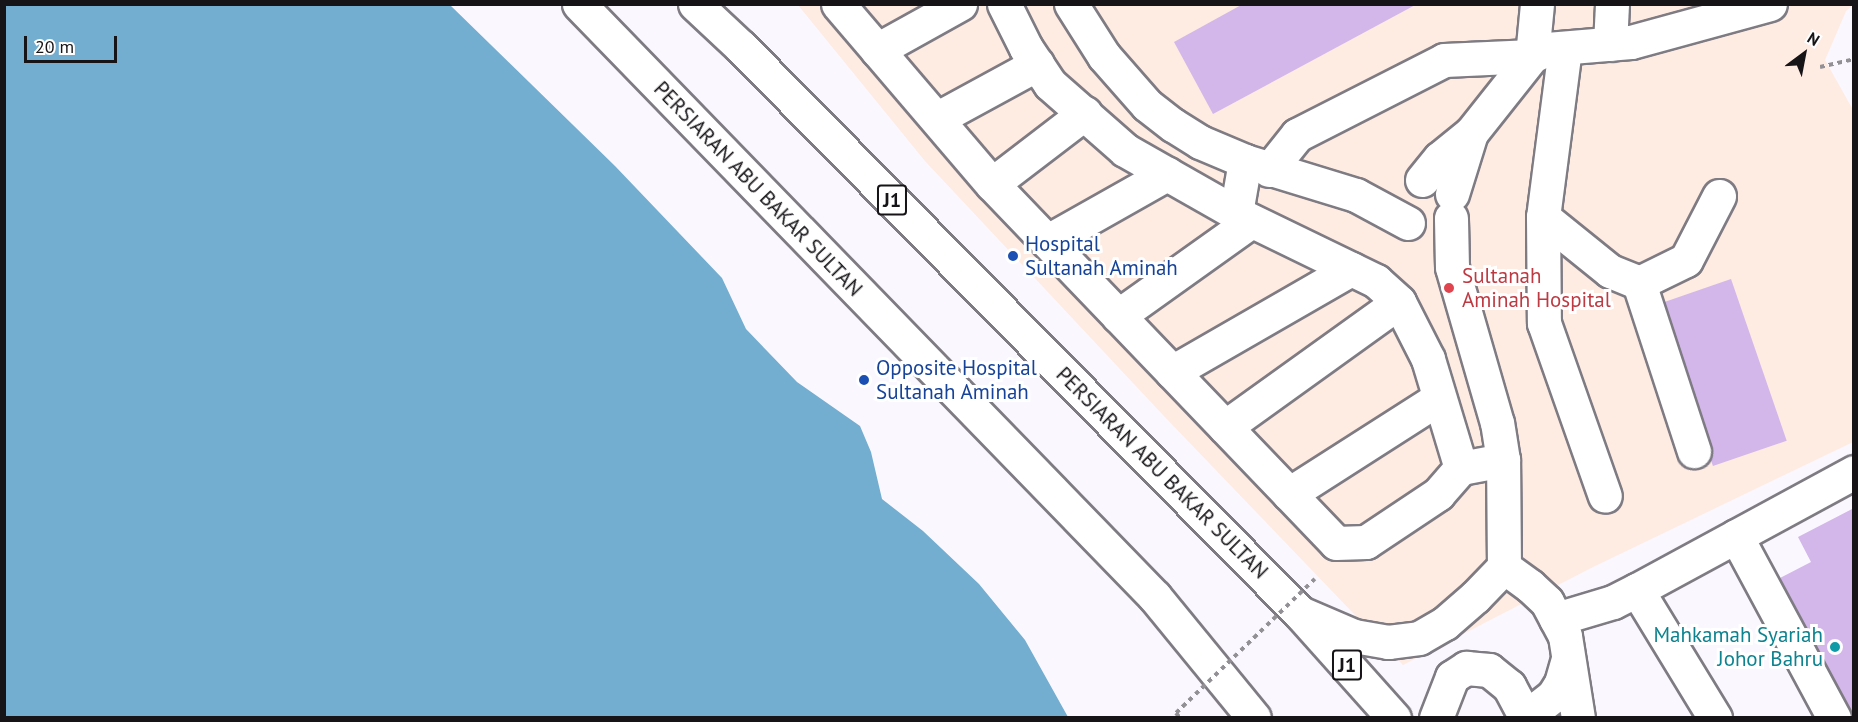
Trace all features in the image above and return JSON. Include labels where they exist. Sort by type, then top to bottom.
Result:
[{"type":"main road","name":"PERSIARAN ABU BAKAR SULTAN","points":[[579,4],[1155,597],[1254,717]]},
{"type":"main road","name":"PERSIARAN ABU BAKAR SULTAN","points":[[695,4],[749,55],[1300,613],[1394,717]]},
{"type":"main road","points":[[838,4],[938,118],[992,184],[1336,543],[1366,542],[1438,495],[1461,468],[1503,460]]},
{"type":"main road","points":[[877,50],[960,4]]},
{"type":"main road","points":[[1004,4],[1050,84],[1125,150],[1244,217],[1376,281],[1399,302],[1428,359],[1461,468]]},
{"type":"main road","points":[[1071,4],[1104,56],[1147,105],[1200,142],[1257,166],[1356,195],[1415,228],[1439,230],[1451,206],[1471,133]]},
{"type":"main road","points":[[1452,267],[1415,228],[1401,207],[1414,185],[1440,158],[1471,133],[1532,56],[1537,4]]},
{"type":"main road","points":[[1610,44],[1612,4]]},
{"type":"main road","points":[[1118,316],[1244,217],[1257,166],[1296,135],[1444,60],[1532,56],[1547,49],[1631,42],[1770,4]]},
{"type":"main road","points":[[1565,48],[1543,217],[1544,323],[1605,496]]},
{"type":"main road","points":[[938,118],[1037,64]]},
{"type":"main road","points":[[992,184],[1085,113]]},
{"type":"main road","points":[[1048,241],[1167,174]]},
{"type":"main road","points":[[1300,613],[1354,636],[1388,642],[1419,638],[1452,616],[1504,567],[1503,460],[1497,423],[1452,267],[1451,206],[1439,182],[1356,195]]},
{"type":"main road","points":[[1543,217],[1610,271],[1639,283],[1686,260],[1719,196]]},
{"type":"main road","points":[[1173,372],[1351,269]]},
{"type":"main road","points":[[1639,283],[1694,451]]},
{"type":"main road","points":[[1225,427],[1399,302]]},
{"type":"main road","points":[[1288,494],[1439,398]]},
{"type":"main road","points":[[1556,619],[1613,602],[1854,472]]},
{"type":"main road","points":[[1736,536],[1834,717]]},
{"type":"main road","points":[[1504,567],[1547,602],[1565,636],[1578,717]]},
{"type":"main road","points":[[1637,590],[1715,717]]},
{"type":"main road","points":[[1436,717],[1452,677],[1466,668],[1489,670],[1509,686],[1526,717],[1553,696],[1562,683],[1568,659]]},
{"type":"path","points":[[1820,67],[1854,59]]},
{"type":"path","points":[[1180,717],[1176,713],[1315,579]]},
{"type":"shaded area","name":"Sultanah Aminah Hospital","points":[[798,5],[1853,5],[1846,11],[1825,60],[1853,110],[1853,442],[1593,567],[1403,665],[1163,415],[925,161]]},
{"type":"water","points":[[4,5],[450,5],[615,166],[722,278],[746,329],[797,382],[860,426],[871,452],[882,499],[923,531],[979,584],[1025,640],[1068,717],[5,717]]},
{"type":"building","points":[[1243,4],[1417,4],[1213,114],[1174,42]]},
{"type":"building","points":[[1731,279],[1787,441],[1713,466],[1657,304]]},
{"type":"building","name":"Mahkamah Syariah Johor Bahru","points":[[1854,508],[1854,717],[1780,578],[1811,562],[1798,537]]},
{"type":"place","name":"Hospital Sultanah Aminah","points":[[1013,256]]},
{"type":"place","name":"Sultanah Aminah Hospital","points":[[1449,288]]},
{"type":"place","name":"Opposite Hospital Sultanah Aminah","points":[[864,380]]},
{"type":"place","name":"Mahkamah Syariah Johor Bahru","points":[[1835,647]]}]
